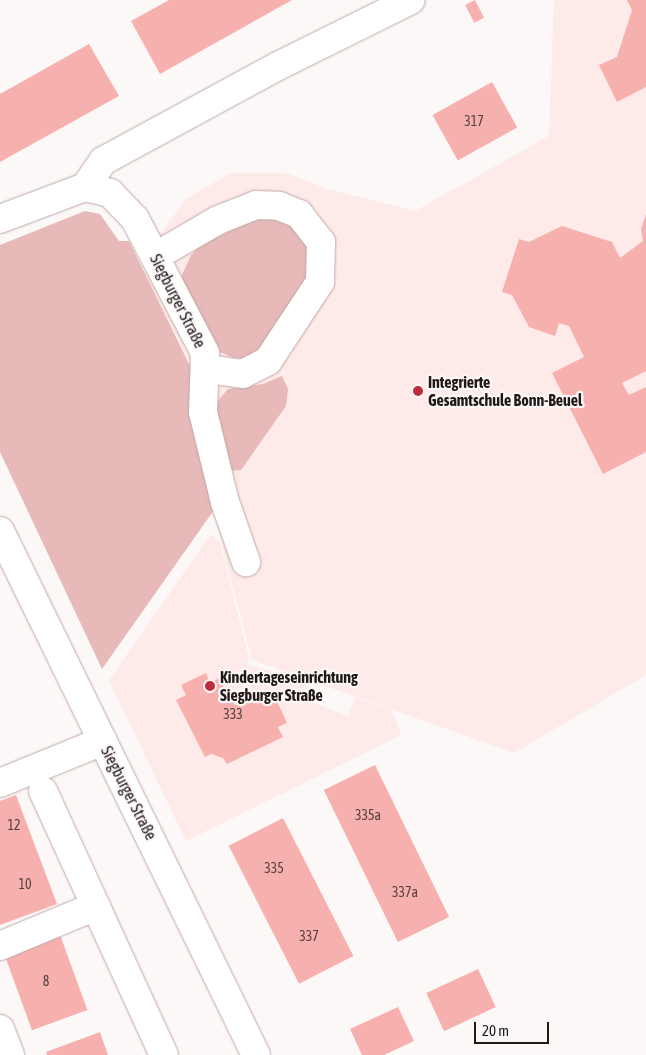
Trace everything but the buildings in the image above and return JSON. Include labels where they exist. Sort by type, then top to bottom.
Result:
[{"type":"main road","points":[[0,219],[85,187],[103,161],[278,66],[410,0]]},
{"type":"main road","name":"Siegburger Straße","points":[[85,187],[110,193],[125,208],[156,256],[205,354],[206,369],[203,412],[225,502],[246,562]]},
{"type":"main road","points":[[156,256],[218,220],[256,204],[279,206],[300,214],[321,242],[320,282],[268,361],[243,374],[206,369]]},
{"type":"main road","name":"Siegburger Straße","points":[[0,531],[256,1055]]},
{"type":"main road","points":[[0,783],[103,741]]},
{"type":"main road","points":[[43,791],[164,1055]]},
{"type":"main road","points":[[0,946],[96,906]]},
{"type":"main road","points":[[0,1029],[10,1055]]},
{"type":"shaded area","name":"Integrierte Gesamtschule Bonn-Beuel","points":[[554,0],[646,0],[646,675],[514,753],[252,660],[187,412],[193,369],[144,273],[156,240],[186,199],[231,173],[286,173],[328,189],[415,211],[549,136]]},
{"type":"shaded area","points":[[85,211],[100,214],[119,241],[129,241],[192,370],[214,510],[102,669],[0,452],[0,245]]},
{"type":"shaded area","points":[[264,218],[291,224],[309,246],[310,275],[266,345],[244,358],[234,358],[215,350],[182,287],[182,275],[191,255],[200,246],[250,221]]},
{"type":"shaded area","points":[[282,376],[288,389],[286,406],[241,470],[230,471],[216,424],[217,402],[228,389],[263,384]]},
{"type":"shaded area","name":"Kindertageseinrichtung Siegburger Straße","points":[[211,534],[220,543],[249,659],[247,664],[308,682],[309,691],[316,694],[313,703],[348,716],[355,698],[392,710],[401,735],[186,841],[109,680]]},
{"type":"place","name":"Integrierte Gesamtschule Bonn-Beuel","points":[[418,391]]},
{"type":"place","name":"Kindertageseinrichtung Siegburger Straße","points":[[210,686]]}]
